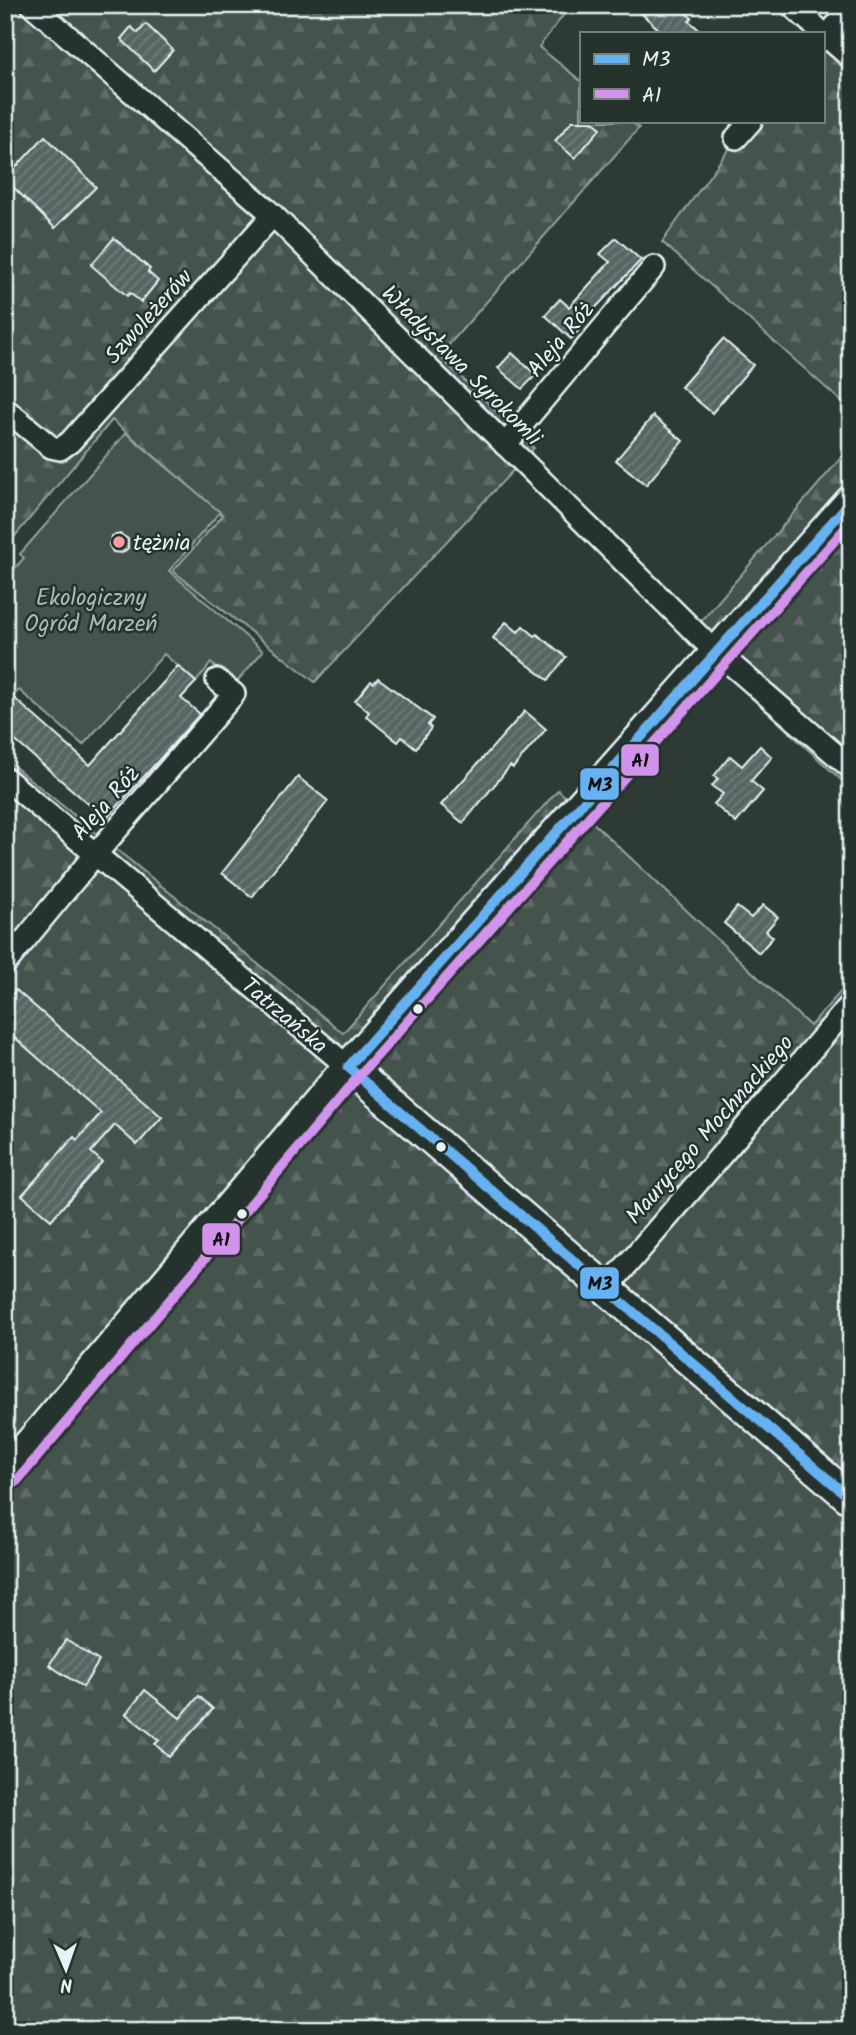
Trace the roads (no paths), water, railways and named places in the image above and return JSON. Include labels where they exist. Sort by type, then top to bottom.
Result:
[{"type":"street","name":"Władysława Syrokomli","points":[[32,5],[273,215],[716,652],[851,768]]},
{"type":"street","points":[[791,5],[818,32]]},
{"type":"street","points":[[851,9],[824,38],[851,58]]},
{"type":"street","points":[[736,138],[750,122]]},
{"type":"street","name":"Szwoleżerów","points":[[5,409],[51,447],[60,449],[70,443],[273,215]]},
{"type":"street","name":"Aleja Róż","points":[[505,444],[654,267]]},
{"type":"street","points":[[5,1473],[348,1068],[851,501]]},
{"type":"street","name":"Aleja Róż","points":[[5,964],[233,694],[216,680]]},
{"type":"street","name":"Tatrzańska","points":[[5,778],[607,1288],[851,1499]]},
{"type":"street","name":"Maurycego Mochnackiego","points":[[607,1288],[851,1003]]},
{"type":"place","name":"tężnia","points":[[119,542]]},
{"type":"park label","name":"Ekologiczny Ogród Marzeń","points":[[91,610]]}]
